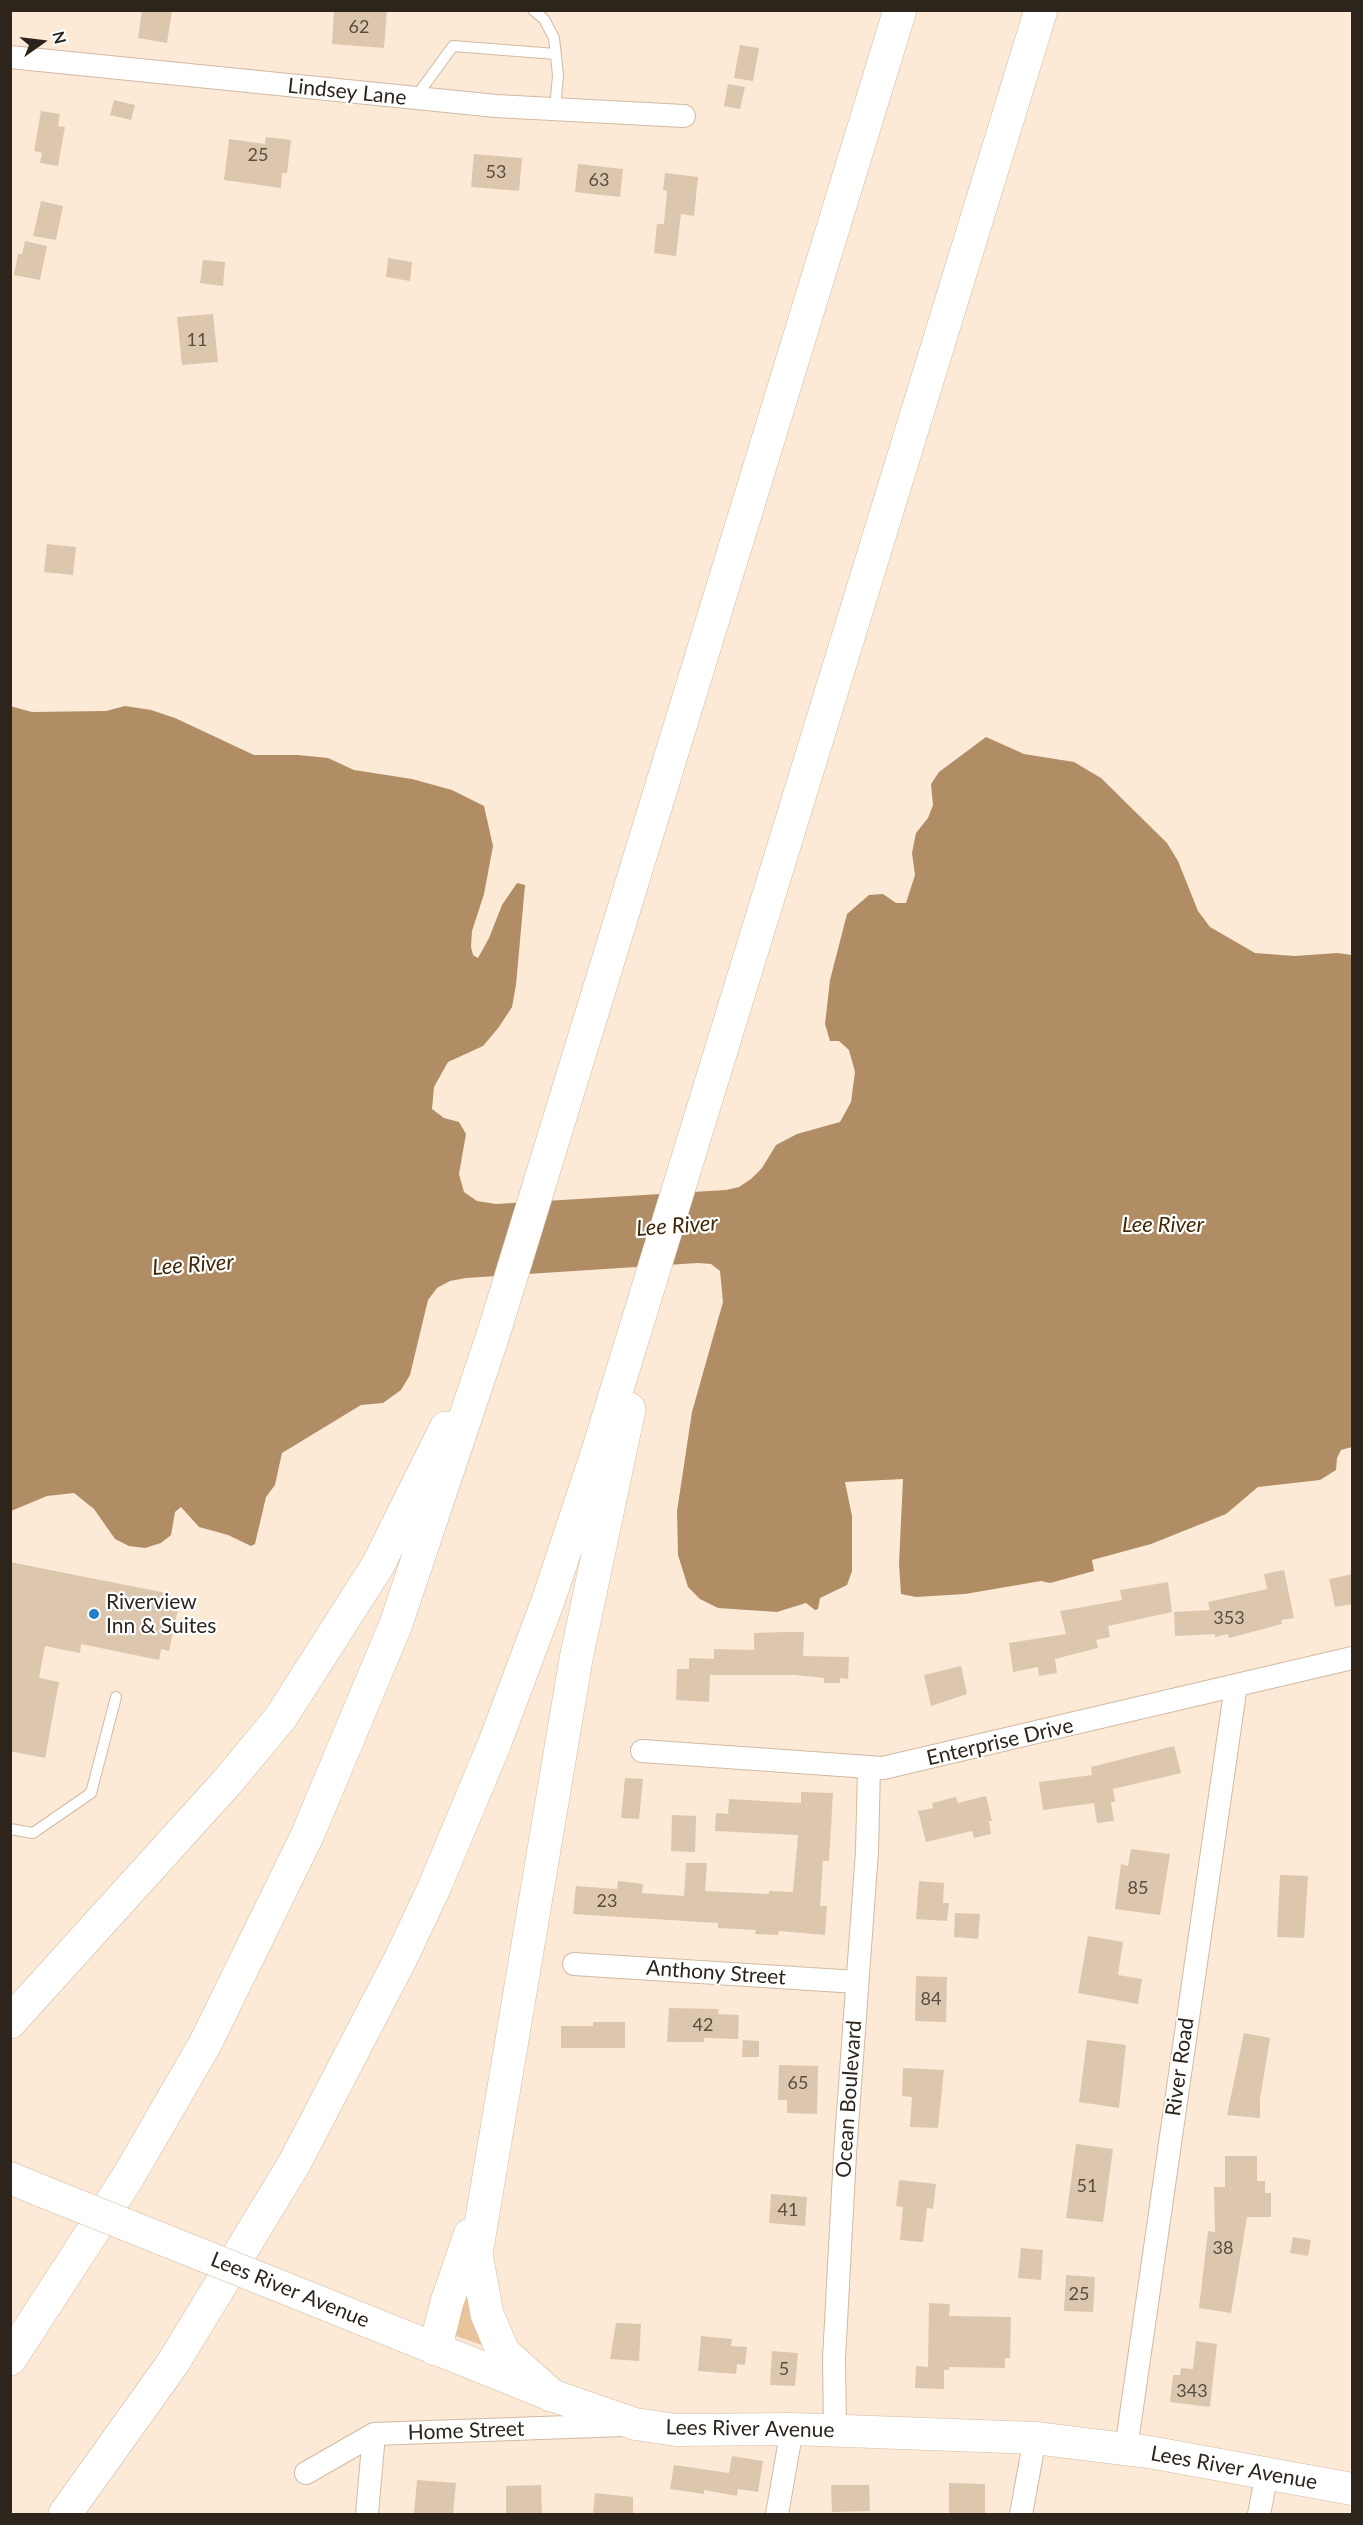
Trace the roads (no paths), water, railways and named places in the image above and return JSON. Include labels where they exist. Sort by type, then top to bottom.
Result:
[{"type":"highway","points":[[10,2359],[88,2242],[168,2110],[275,1905],[338,1765],[396,1624],[505,1297],[900,10]]},
{"type":"highway","points":[[65,2514],[172,2363],[255,2231],[332,2096],[401,1958],[465,1818],[526,1663],[590,1475],[1041,10]]},
{"type":"highway","points":[[551,2396],[503,2352],[487,2314],[476,2254],[574,1670],[626,1430],[646,1295]]},
{"type":"highway","points":[[12,2020],[229,1780],[281,1717],[378,1565],[494,1332]]},
{"type":"highway","points":[[435,2349],[495,2150]]},
{"type":"main road","name":"Lees River Avenue","points":[[10,2178],[551,2396],[635,2424],[676,2430],[835,2430],[1035,2438],[1126,2449],[1353,2489]]},
{"type":"street","name":"Lindsey Lane","points":[[10,57],[415,99],[555,110],[684,116]]},
{"type":"street","name":"Enterprise Drive","points":[[642,1751],[883,1768],[1045,1732],[1353,1658]]},
{"type":"street","name":"River Road","points":[[1126,2449],[1236,1685]]},
{"type":"street","name":"Ocean Boulevard","points":[[835,2430],[834,2359],[867,1851],[869,1767]]},
{"type":"street","name":"Anthony Street","points":[[574,1964],[857,1982]]},
{"type":"street","name":"Home Street","points":[[306,2473],[374,2434],[635,2424]]},
{"type":"street","points":[[777,2514],[792,2430]]},
{"type":"street","points":[[367,2514],[374,2434]]},
{"type":"street","points":[[1021,2514],[1035,2438]]},
{"type":"street","points":[[1259,2514],[1267,2474]]},
{"type":"lane","points":[[533,10],[544,19],[554,38],[558,75],[555,110]]},
{"type":"lane","points":[[415,99],[453,46],[555,54]]},
{"type":"lane","points":[[10,1829],[33,1833],[91,1793],[116,1697]]},
{"type":"water","name":"Lee River","points":[[10,706],[32,712],[106,711],[125,706],[151,710],[175,718],[254,755],[328,758],[354,770],[412,779],[452,790],[484,806],[493,846],[484,894],[472,931],[471,947],[473,955],[478,958],[502,905],[517,883],[525,885],[516,985],[512,1007],[483,1046],[448,1062],[434,1087],[432,1109],[444,1118],[459,1122],[466,1134],[459,1174],[464,1192],[477,1201],[496,1204],[726,1190],[739,1187],[762,1168],[776,1145],[797,1134],[840,1122],[851,1102],[855,1072],[849,1050],[839,1041],[830,1041],[825,1024],[830,980],[847,914],[869,895],[883,894],[896,903],[906,903],[915,875],[912,853],[916,833],[928,818],[933,805],[931,784],[939,772],[986,737],[1024,754],[1074,762],[1101,778],[1167,843],[1178,861],[1198,911],[1210,927],[1255,953],[1295,956],[1337,953],[1352,955],[1352,1447],[1341,1450],[1337,1458],[1336,1470],[1320,1480],[1258,1487],[1226,1514],[1151,1544],[1092,1560],[1094,1571],[1050,1583],[1041,1581],[965,1594],[916,1597],[901,1594],[899,1564],[903,1479],[845,1482],[852,1516],[852,1571],[847,1585],[820,1598],[818,1609],[815,1610],[806,1603],[777,1612],[718,1608],[700,1599],[688,1587],[678,1555],[677,1511],[692,1412],[723,1302],[720,1271],[711,1264],[698,1263],[466,1278],[450,1281],[437,1288],[428,1300],[410,1375],[401,1390],[383,1403],[361,1405],[282,1453],[275,1485],[266,1497],[255,1544],[251,1546],[228,1535],[199,1527],[181,1507],[175,1512],[171,1535],[161,1543],[145,1548],[129,1546],[115,1539],[94,1509],[74,1493],[47,1496],[11,1511]]},
{"type":"place","name":"Riverview Inn & Suites","points":[[94,1614]]}]
